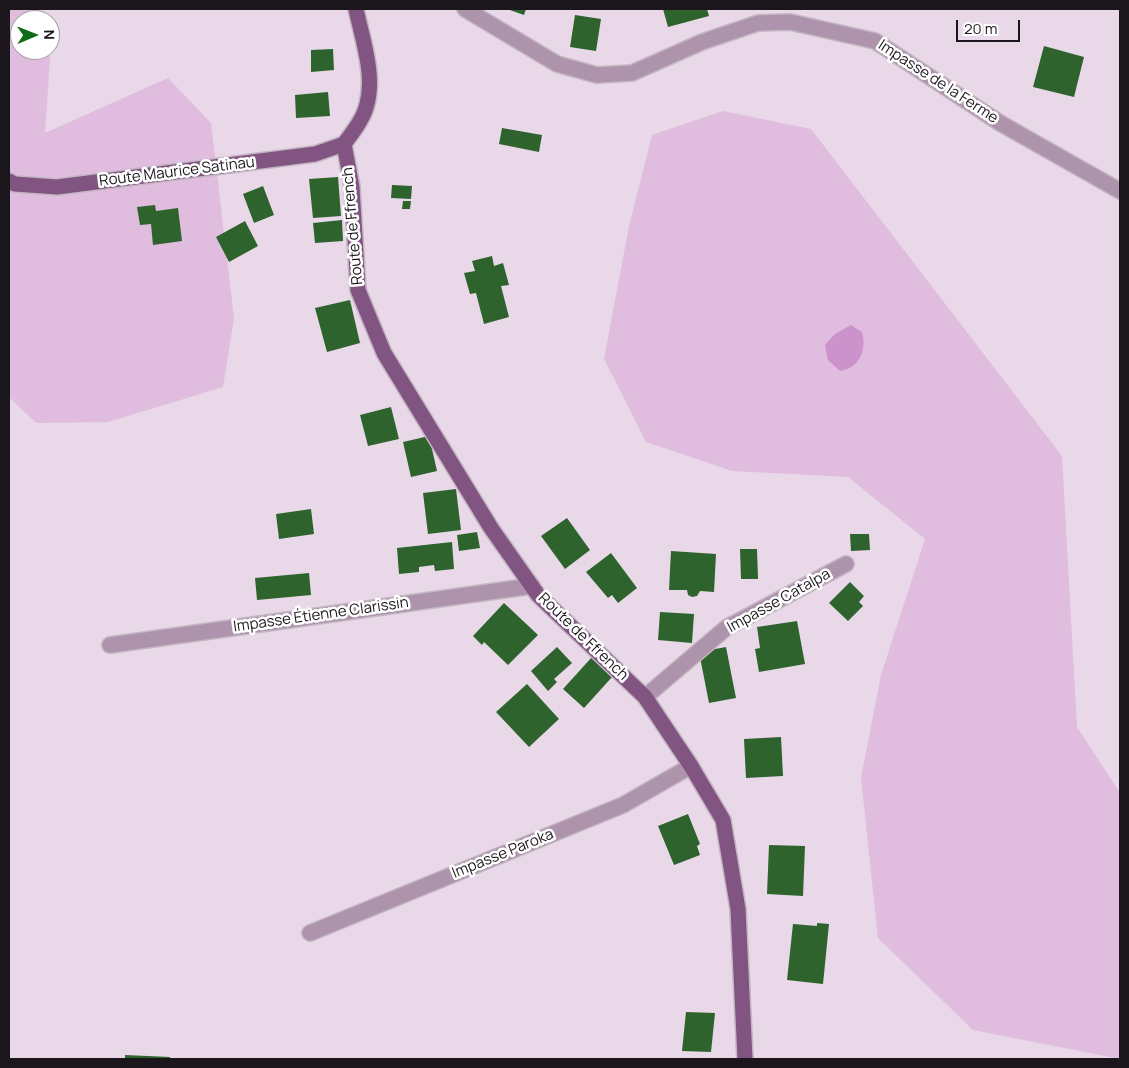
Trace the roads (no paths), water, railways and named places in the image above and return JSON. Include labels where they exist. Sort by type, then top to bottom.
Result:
[{"type":"main road","points":[[344,144],[358,124],[368,104],[369,67],[356,9]]},
{"type":"main road","name":"Route Maurice Satinau","points":[[9,181],[15,184],[56,187],[315,154],[344,144]]},
{"type":"main road","name":"Route de Ffrench","points":[[344,144],[352,187],[358,290],[384,353],[492,528],[538,595],[645,697],[692,766],[723,820],[738,909],[745,1059]]},
{"type":"street","name":"Impasse de la Ferme","points":[[465,9],[557,64],[596,74],[632,72],[702,42],[758,23],[790,22],[875,41],[1000,123],[1120,191]]},
{"type":"street","name":"Impasse Catalpa","points":[[645,697],[726,628],[846,564]]},
{"type":"street","name":"Impasse Étienne Clarissin","points":[[110,645],[532,586]]},
{"type":"street","name":"Impasse Paroka","points":[[310,933],[623,805],[692,766]]}]
